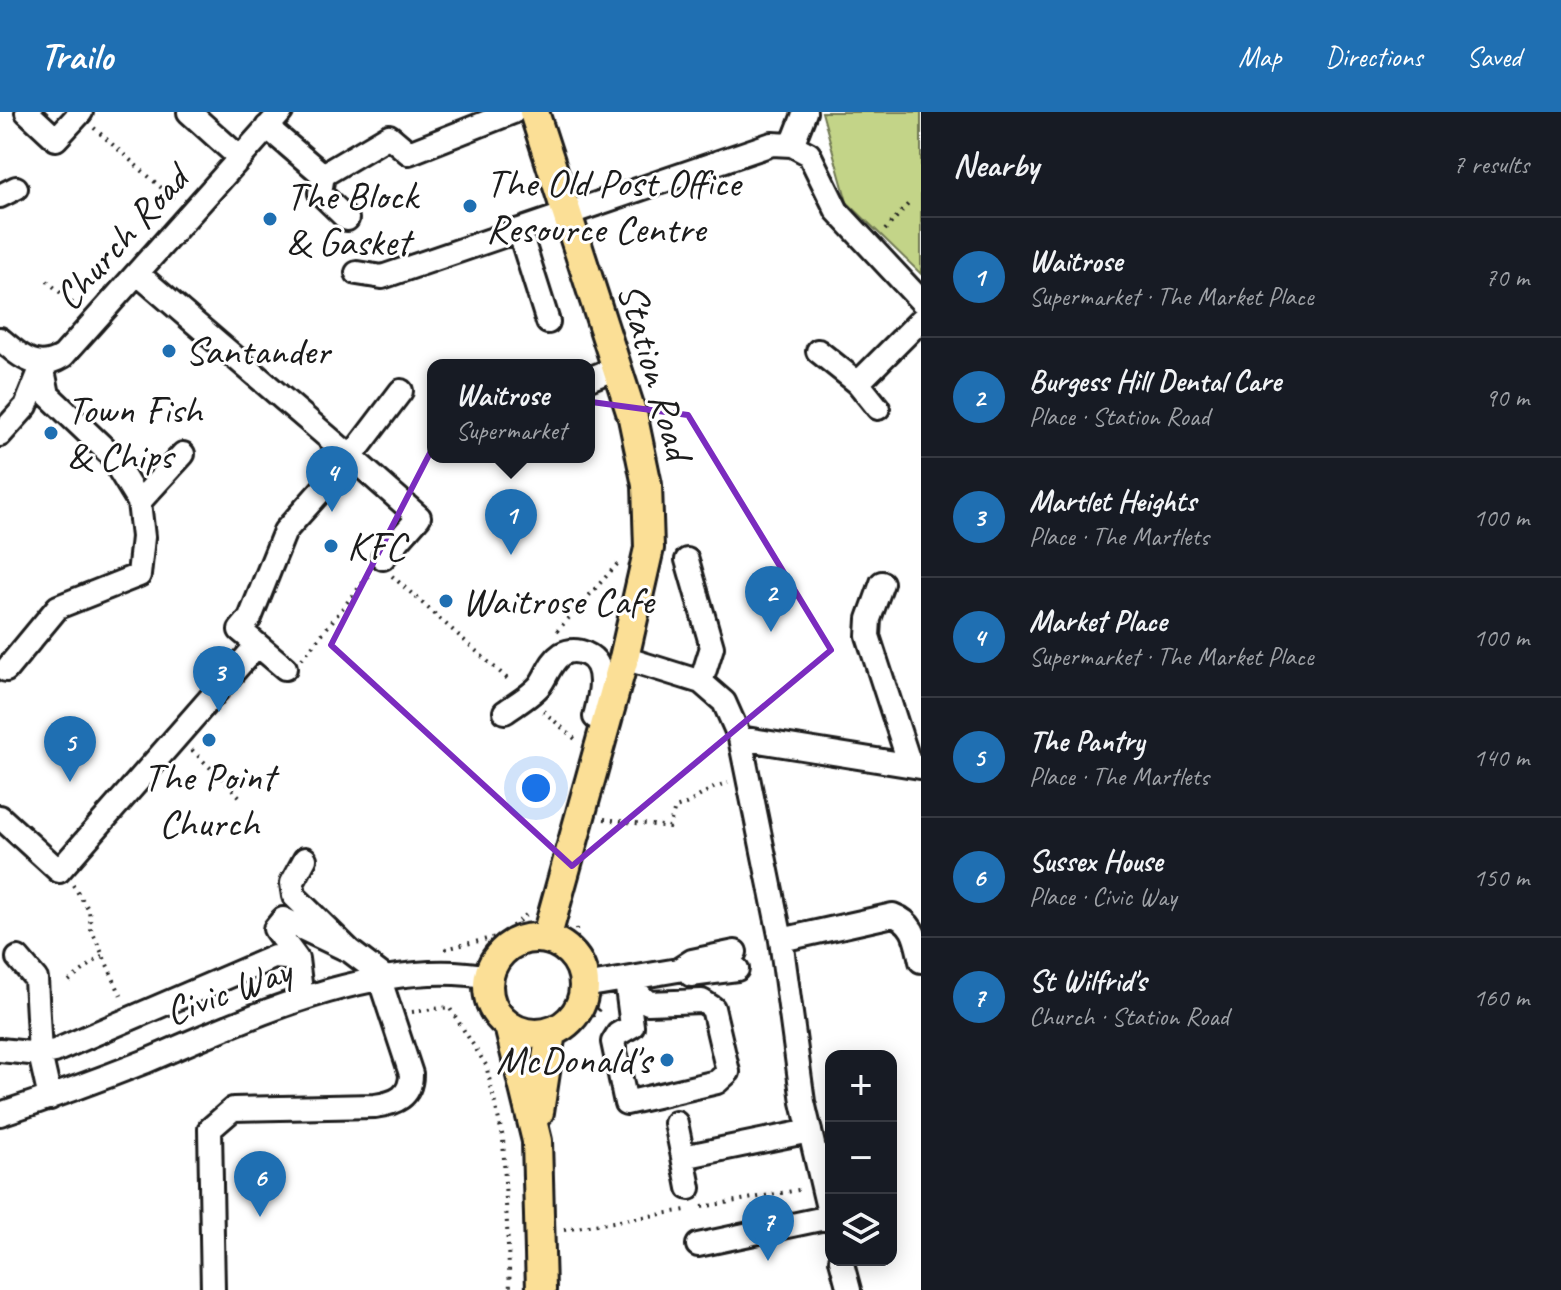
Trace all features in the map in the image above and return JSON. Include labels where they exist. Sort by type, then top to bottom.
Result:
[{"type":"main road","name":"Station Road","points":[[534,112],[633,418],[647,485],[649,548],[624,658],[546,939]]},
{"type":"main road","points":[[537,1141],[563,1034],[575,1014],[589,977],[570,953],[546,939],[533,938],[511,946],[493,965],[489,977],[492,1006],[509,1026],[537,1141],[541,1290]]},
{"type":"main road","points":[[509,1026],[530,1034],[563,1034]]},
{"type":"street","points":[[27,112],[56,139],[80,113]]},
{"type":"street","points":[[189,112],[240,158]]},
{"type":"street","points":[[347,219],[320,193],[323,175],[389,136],[409,153],[513,112]]},
{"type":"street","points":[[792,145],[805,112]]},
{"type":"street","points":[[274,120],[323,175]]},
{"type":"street","name":"Church Road","points":[[0,339],[24,360],[42,365],[63,356],[274,120]]},
{"type":"street","points":[[357,273],[382,277],[772,144],[792,145],[809,154],[837,211],[921,301]]},
{"type":"street","points":[[519,230],[548,322]]},
{"type":"street","points":[[138,274],[419,517],[381,561]]},
{"type":"street","points":[[858,383],[921,320]]},
{"type":"street","points":[[818,351],[858,383],[878,408]]},
{"type":"street","points":[[0,435],[26,406],[42,365]]},
{"type":"street","points":[[6,670],[58,607],[139,575],[143,537],[139,502],[109,453],[48,395],[42,365]]},
{"type":"street","points":[[595,377],[616,368]]},
{"type":"street","points":[[285,668],[240,630],[250,618],[285,531],[351,457],[401,391]]},
{"type":"street","points":[[139,502],[183,454]]},
{"type":"street","points":[[687,560],[712,647],[701,682]]},
{"type":"street","points":[[740,738],[915,766],[868,636],[869,619],[882,583]]},
{"type":"street","points":[[0,817],[59,871],[257,645]]},
{"type":"street","points":[[505,712],[518,689],[539,686],[548,669],[565,652],[579,651],[593,657],[599,668],[601,692],[583,766],[588,784]]},
{"type":"street","points":[[624,658],[701,682],[724,702],[740,738],[781,940],[810,1131],[825,1197]]},
{"type":"street","points":[[213,1290],[210,1129],[233,1109],[393,1103],[411,1087],[411,1074],[390,1015],[384,980],[294,896],[292,883],[305,859]]},
{"type":"street","points":[[781,940],[893,915],[905,919],[915,934],[921,961]]},
{"type":"street","points":[[302,999],[297,959],[275,929],[283,919],[350,951]]},
{"type":"street","points":[[0,1050],[40,1054],[274,957],[297,959]]},
{"type":"street","points":[[18,958],[36,979],[40,1054],[50,1098]]},
{"type":"street","points":[[589,977],[626,980],[678,970],[690,975],[736,960]]},
{"type":"street","name":"Civic Way","points":[[0,1114],[50,1098],[242,1019],[302,999],[384,980],[456,971],[489,977]]},
{"type":"street","points":[[626,980],[648,1003],[702,1001],[713,1008],[728,1072],[717,1082],[626,1103],[613,1042],[618,1034],[632,1026],[626,980]]},
{"type":"street","points":[[676,1123],[689,1188]]},
{"type":"street","points":[[683,1157],[810,1131]]},
{"type":"street","points":[[698,1245],[825,1220]]},
{"type":"street","points":[[843,1266],[849,1290]]},
{"type":"path","points":[[80,113],[191,213]]},
{"type":"path","points":[[870,246],[911,201]]},
{"type":"path","points":[[47,281],[95,323]]},
{"type":"path","points":[[553,636],[626,554]]},
{"type":"path","points":[[285,668],[293,670],[381,561],[576,739],[579,727]]},
{"type":"path","points":[[518,689],[521,671]]},
{"type":"path","points":[[179,737],[240,797]]},
{"type":"path","points":[[598,831],[601,818],[669,827],[675,808],[694,803],[708,788],[748,779]]},
{"type":"path","points":[[59,871],[81,893],[103,955],[131,1017]]},
{"type":"path","points":[[439,950],[500,936],[528,912]]},
{"type":"path","points":[[576,924],[589,977]]},
{"type":"path","points":[[69,981],[103,955]]},
{"type":"path","points":[[563,1034],[607,1002]]},
{"type":"path","points":[[390,1015],[449,1007],[486,1065],[503,1138],[510,1290]]},
{"type":"path","points":[[562,1230],[562,1245]]},
{"type":"highlighted area","points":[[465,385],[688,415],[831,650],[572,866],[331,645]]},
{"type":"green space","points":[[822,112],[921,112],[921,274],[847,202]]},
{"type":"place","name":"The Old Post Office Resource Centre","points":[[470,206]]},
{"type":"place","name":"The Block & Gasket","points":[[270,219]]},
{"type":"place","name":"Santander","points":[[169,351]]},
{"type":"place","name":"Town Fish & Chips","points":[[51,433]]},
{"type":"place","name":"Market Place","points":[[332,512]]},
{"type":"place","name":"KFC","points":[[331,546]]},
{"type":"place","name":"Waitrose","points":[[511,555]]},
{"type":"place","name":"Waitrose Cafe","points":[[446,601]]},
{"type":"place","name":"Burgess Hill Dental Care","points":[[771,632]]},
{"type":"place","name":"Martlet Heights","points":[[219,712]]},
{"type":"place","name":"The Point Church","points":[[209,740]]},
{"type":"place","name":"The Pantry","points":[[70,782]]},
{"type":"place","name":"McDonald's","points":[[667,1060]]},
{"type":"place","name":"Sussex House","points":[[260,1217]]},
{"type":"place","name":"St Wilfrid's","points":[[768,1261]]}]
